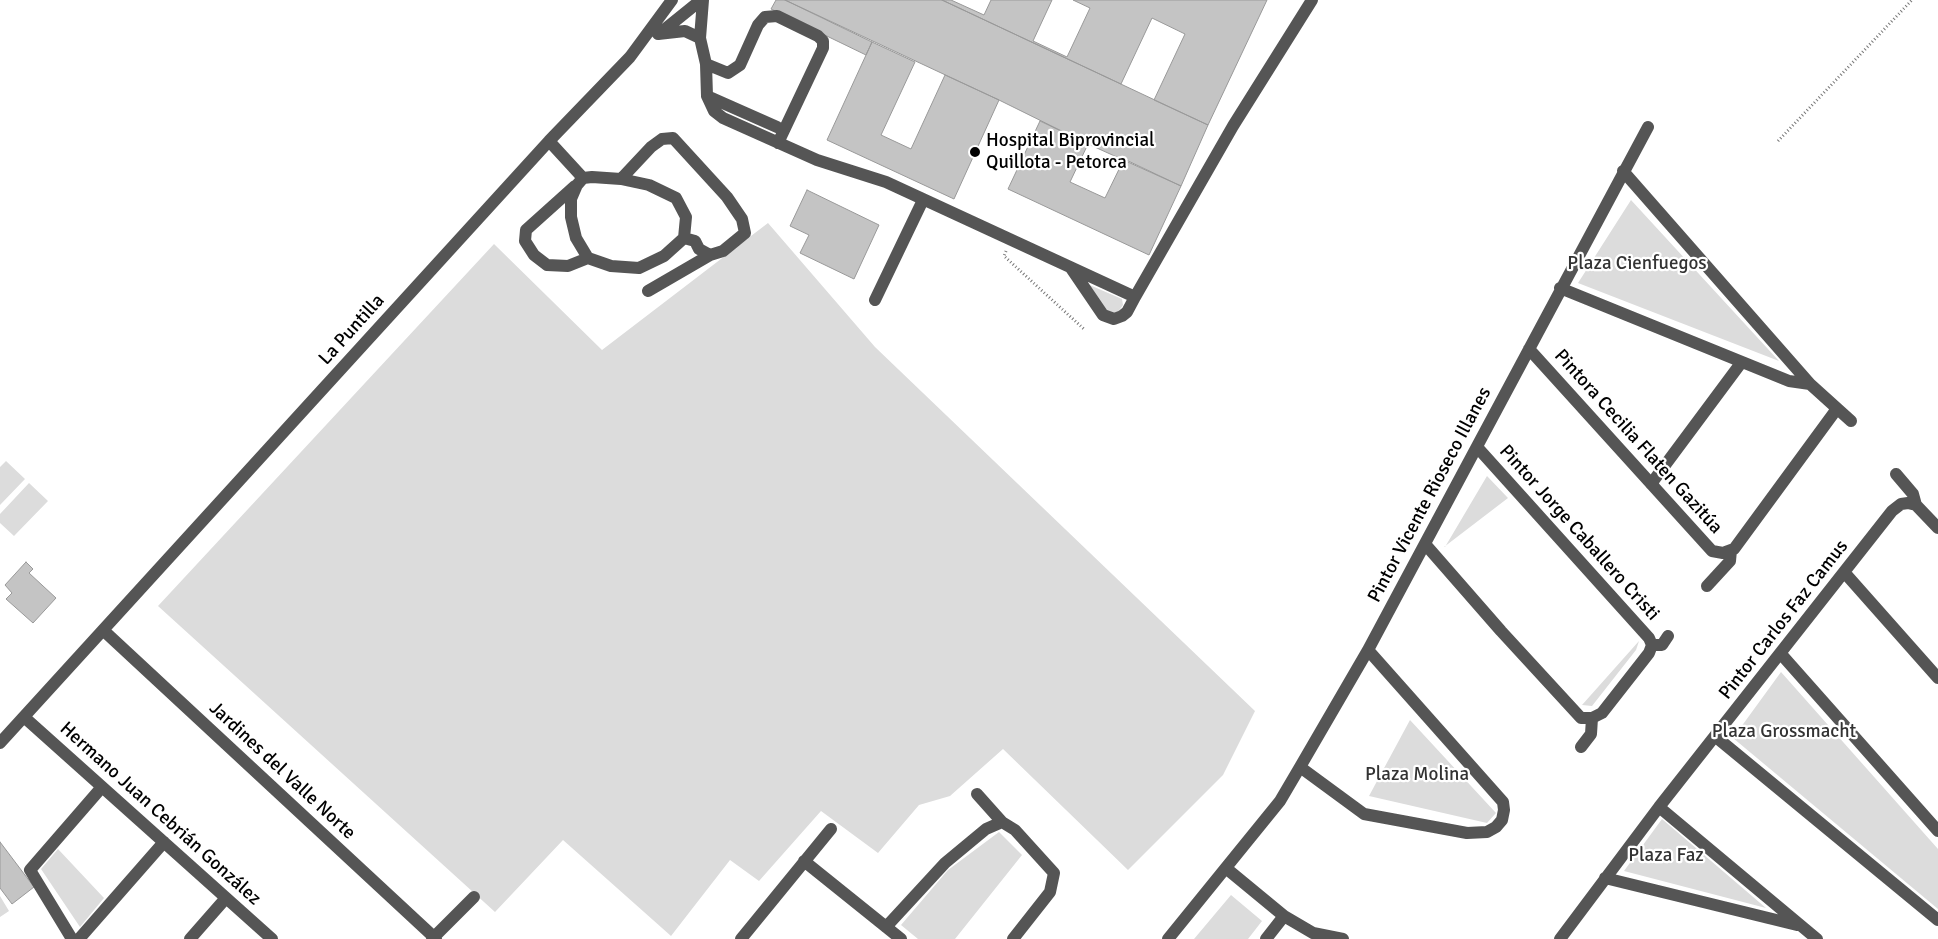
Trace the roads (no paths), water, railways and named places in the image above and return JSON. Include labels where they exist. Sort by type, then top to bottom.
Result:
[{"type":"street","name":"La Puntilla","points":[[630,57],[672,0]]},
{"type":"street","name":"La Puntilla","points":[[0,743],[549,141],[630,57],[702,0]]},
{"type":"street","points":[[702,0],[700,38],[706,64],[707,96],[714,110],[722,118],[816,160],[886,182],[1010,241],[1134,296]]},
{"type":"street","points":[[1071,268],[1103,315],[1114,318],[1122,316],[1233,126],[1312,0]]},
{"type":"street","points":[[706,64],[728,73],[740,65],[758,25],[765,17],[777,16],[818,36],[823,41],[823,48],[778,143]]},
{"type":"street","points":[[658,34],[685,31],[700,38]]},
{"type":"street","points":[[707,96],[777,127]]},
{"type":"street","name":"Pintor Vicente Rioseco Illanes","points":[[1168,939],[1228,869],[1280,800],[1300,767],[1368,650],[1560,288],[1648,127]]},
{"type":"street","points":[[621,179],[651,147],[662,139],[673,138],[727,197],[742,219],[745,233],[723,251],[710,255],[648,291]]},
{"type":"street","points":[[549,141],[580,182]]},
{"type":"street","points":[[1623,172],[1810,384],[1836,410],[1851,421]]},
{"type":"street","points":[[580,182],[571,198],[571,217],[576,238],[588,258],[611,266],[639,268],[664,256],[684,238],[686,217],[676,198],[649,185],[621,179],[580,182],[526,230],[525,240],[534,256],[548,265],[568,266],[588,258]]},
{"type":"street","points":[[875,300],[923,200]]},
{"type":"street","points":[[684,238],[695,241],[699,249],[710,255]]},
{"type":"street","points":[[1560,288],[1741,363],[1789,381],[1810,384]]},
{"type":"street","name":"Pintora Cecilia Flaten Gazitúa","points":[[1529,349],[1712,551],[1727,552]]},
{"type":"street","points":[[1651,484],[1741,363]]},
{"type":"street","points":[[1707,586],[1730,561],[1727,552],[1836,410]]},
{"type":"street","name":"Pintor Jorge Caballero Cristi","points":[[1477,447],[1649,638],[1652,645]]},
{"type":"street","points":[[1896,474],[1912,494],[1916,505],[1938,528]]},
{"type":"street","name":"Pintor Carlos Faz Camus","points":[[1560,939],[1659,807],[1896,508],[1908,503],[1916,505]]},
{"type":"street","points":[[1425,544],[1581,718],[1592,718],[1602,713],[1649,653],[1652,645],[1662,645],[1668,636]]},
{"type":"street","points":[[1844,572],[1938,678]]},
{"type":"street","name":"Jardines del Valle Norte","points":[[103,630],[434,938]]},
{"type":"street","points":[[1300,767],[1364,814],[1467,833],[1486,832],[1496,828],[1502,820],[1504,810],[1502,802],[1368,650]]},
{"type":"street","points":[[1781,654],[1938,831]]},
{"type":"street","name":"Hermano Juan Cebrián González","points":[[24,717],[272,939]]},
{"type":"street","points":[[1581,748],[1591,734],[1592,718]]},
{"type":"street","points":[[1716,737],[1938,920]]},
{"type":"street","points":[[72,939],[30,870],[102,787]]},
{"type":"street","points":[[977,794],[1002,822],[1015,830],[1048,866],[1054,879],[1050,892],[1013,939]]},
{"type":"street","points":[[1659,807],[1817,939]]},
{"type":"street","points":[[886,927],[945,863],[986,829],[1002,822]]},
{"type":"street","points":[[741,939],[830,830]]},
{"type":"street","points":[[78,939],[164,842]]},
{"type":"street","points":[[804,861],[901,939]]},
{"type":"street","points":[[1228,869],[1284,916],[1313,933],[1343,939]]},
{"type":"street","points":[[1606,878],[1801,926]]},
{"type":"street","points":[[434,938],[474,897]]},
{"type":"street","points":[[190,939],[226,898]]},
{"type":"street","points":[[1266,939],[1284,916]]},
{"type":"place","name":"Hospital Biprovincial Quillota - Petorca","points":[[975,152]]},
{"type":"park label","name":"Plaza Cienfuegos","points":[[1637,264]]},
{"type":"park label","name":"Plaza Grossmacht","points":[[1784,732]]},
{"type":"park label","name":"Plaza Molina","points":[[1417,775]]},
{"type":"park label","name":"Plaza Faz","points":[[1666,856]]}]
